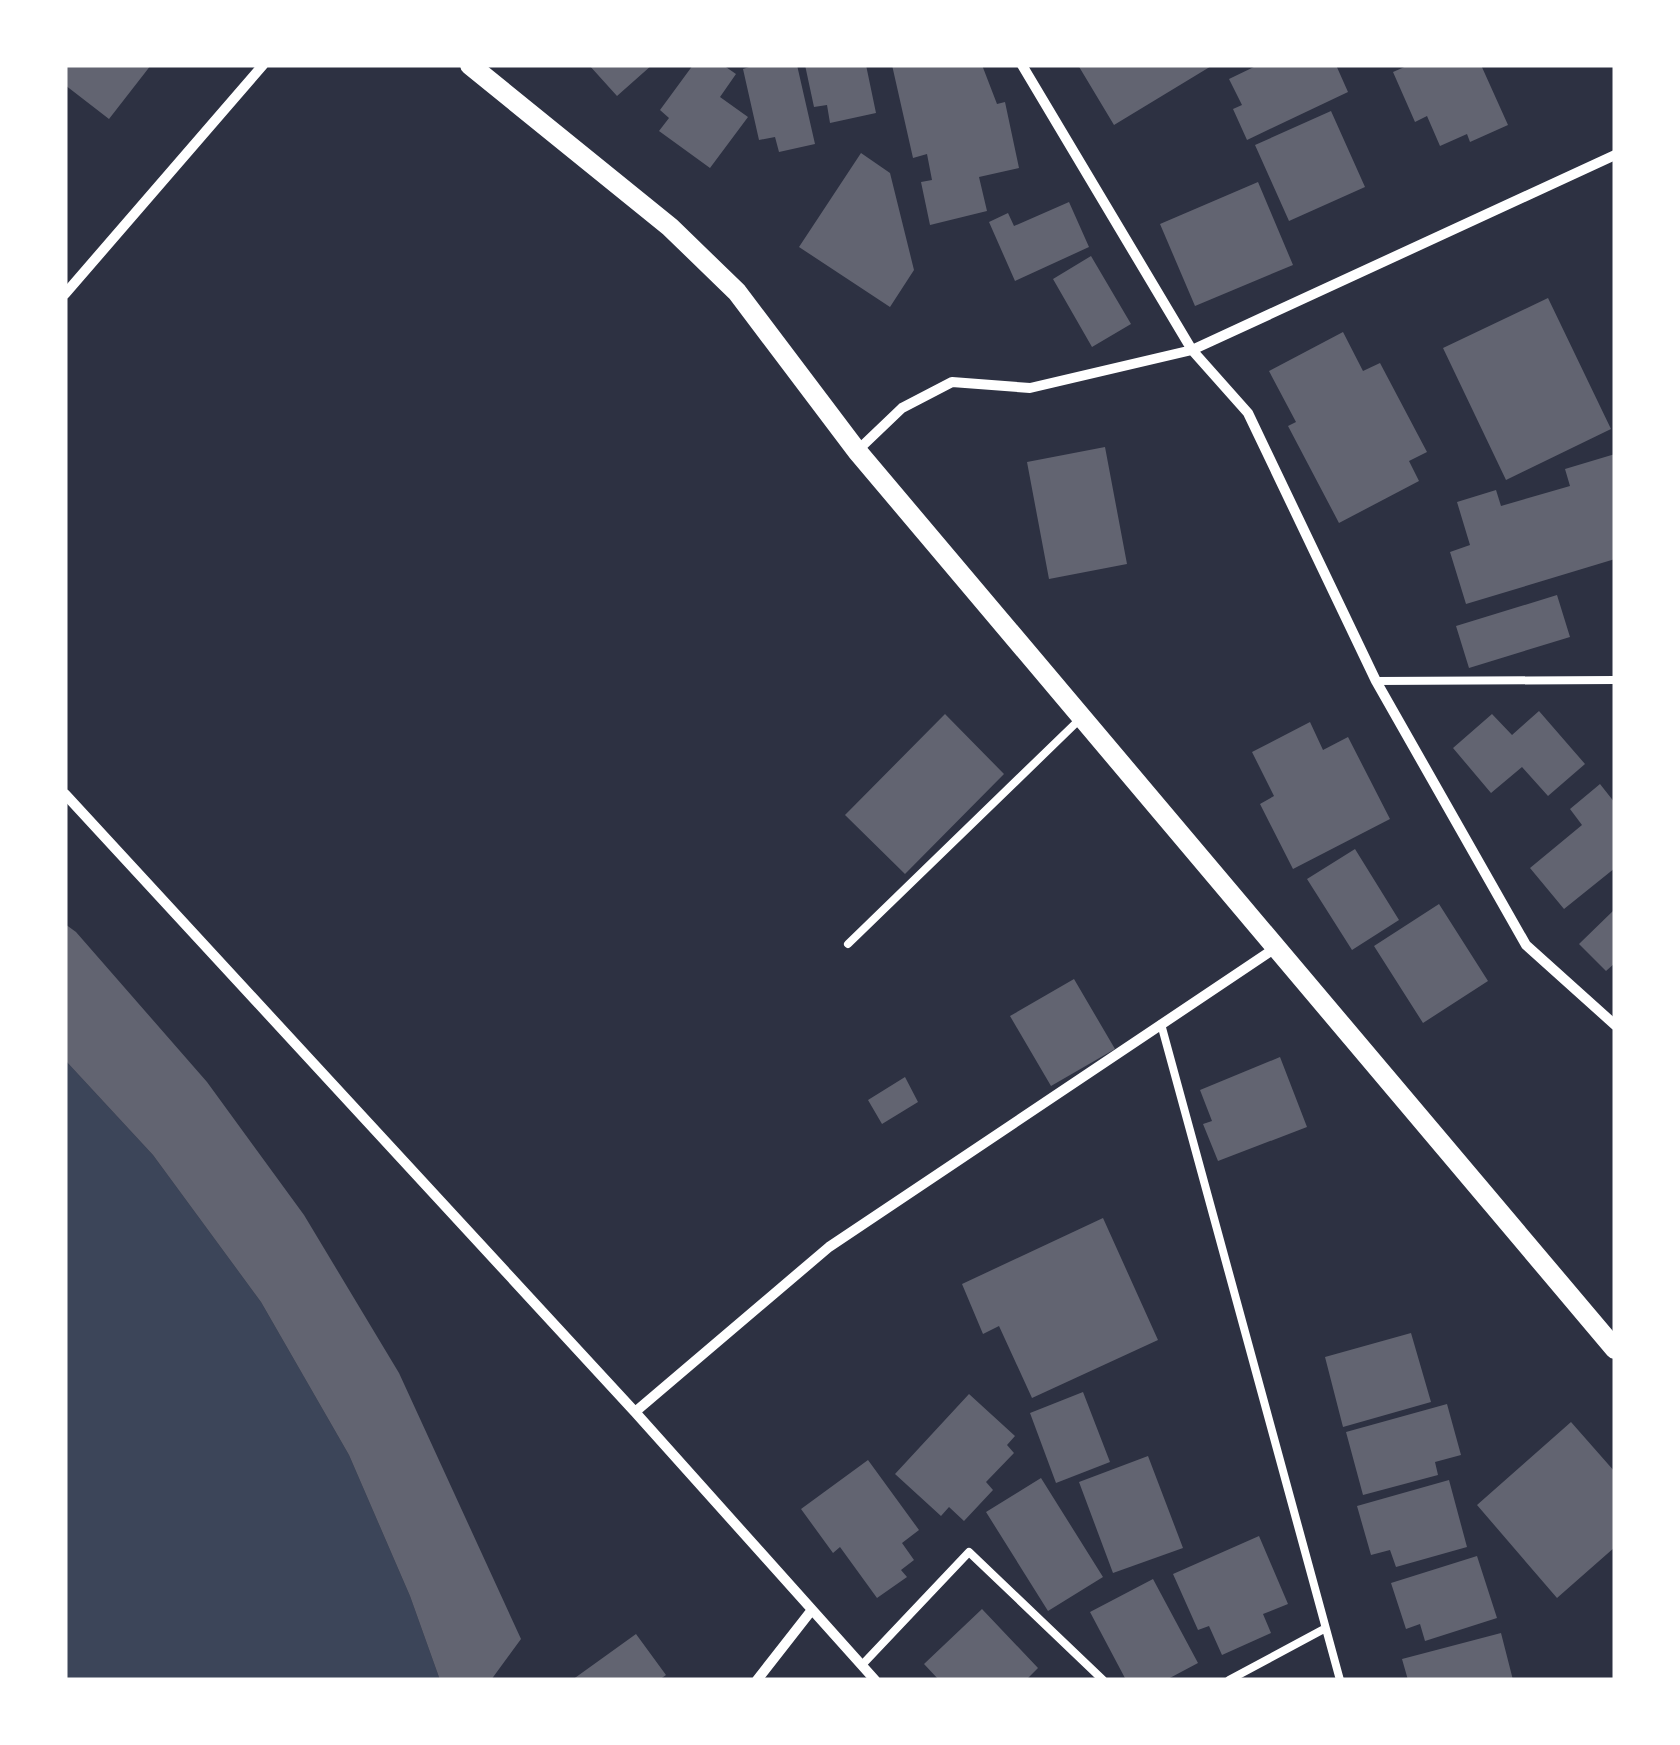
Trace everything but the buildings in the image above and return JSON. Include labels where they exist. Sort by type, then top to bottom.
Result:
[{"type":"main road","points":[[470,65],[670,227],[737,292],[857,451],[1615,1349]]},
{"type":"street","points":[[65,294],[264,65]]},
{"type":"street","points":[[1022,65],[1192,350],[1248,413],[1376,681],[1526,945],[1615,1025]]},
{"type":"street","points":[[857,451],[902,408],[952,382],[1030,388],[1192,350],[1615,155]]},
{"type":"street","points":[[65,794],[635,1412],[875,1680]]},
{"type":"street","points":[[635,1412],[829,1248],[1278,946]]},
{"type":"street","points":[[758,1680],[811,1611]]},
{"type":"lane","points":[[1376,681],[1615,680]]},
{"type":"lane","points":[[848,944],[1082,717]]},
{"type":"lane","points":[[1161,1024],[1340,1680]]},
{"type":"lane","points":[[862,1666],[969,1552],[1103,1680]]},
{"type":"lane","points":[[1229,1680],[1324,1629]]},
{"type":"shaded area","points":[[65,1060],[153,1155],[261,1302],[349,1455],[410,1596],[440,1680],[65,1680]]}]
